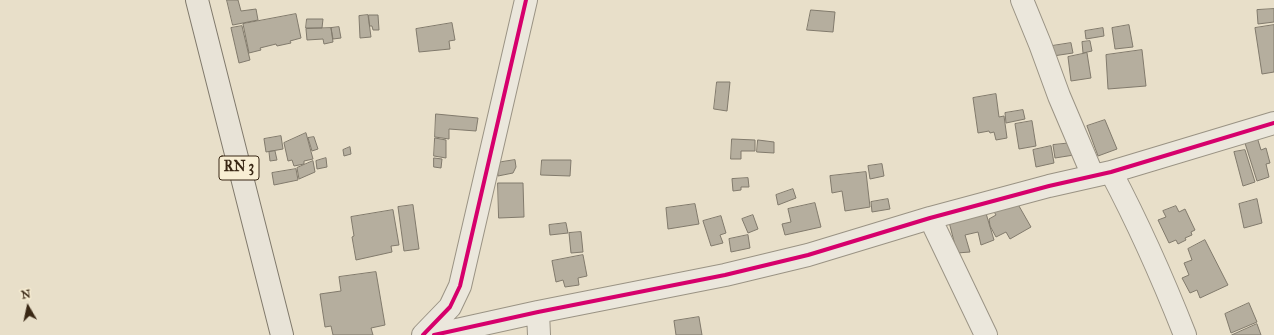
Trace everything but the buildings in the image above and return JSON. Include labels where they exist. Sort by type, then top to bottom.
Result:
[{"type":"highway","name":"RN 3","points":[[197,0],[282,335]]},
{"type":"street","points":[[423,335],[450,307],[460,286],[526,0]]},
{"type":"street","points":[[1022,0],[1059,96],[1102,174],[1138,223],[1185,335]]},
{"type":"street","points":[[434,335],[538,312],[725,275],[801,257],[930,218],[1049,186],[1102,174],[1274,123]]},
{"type":"street","points":[[930,218],[986,335]]},
{"type":"street","points":[[538,312],[539,335]]},
{"type":"cycle path","points":[[423,335],[450,307],[460,286],[526,0]]},
{"type":"cycle path","points":[[434,335],[538,312],[725,275],[808,255],[930,218],[1049,186],[1111,172],[1274,123]]}]
